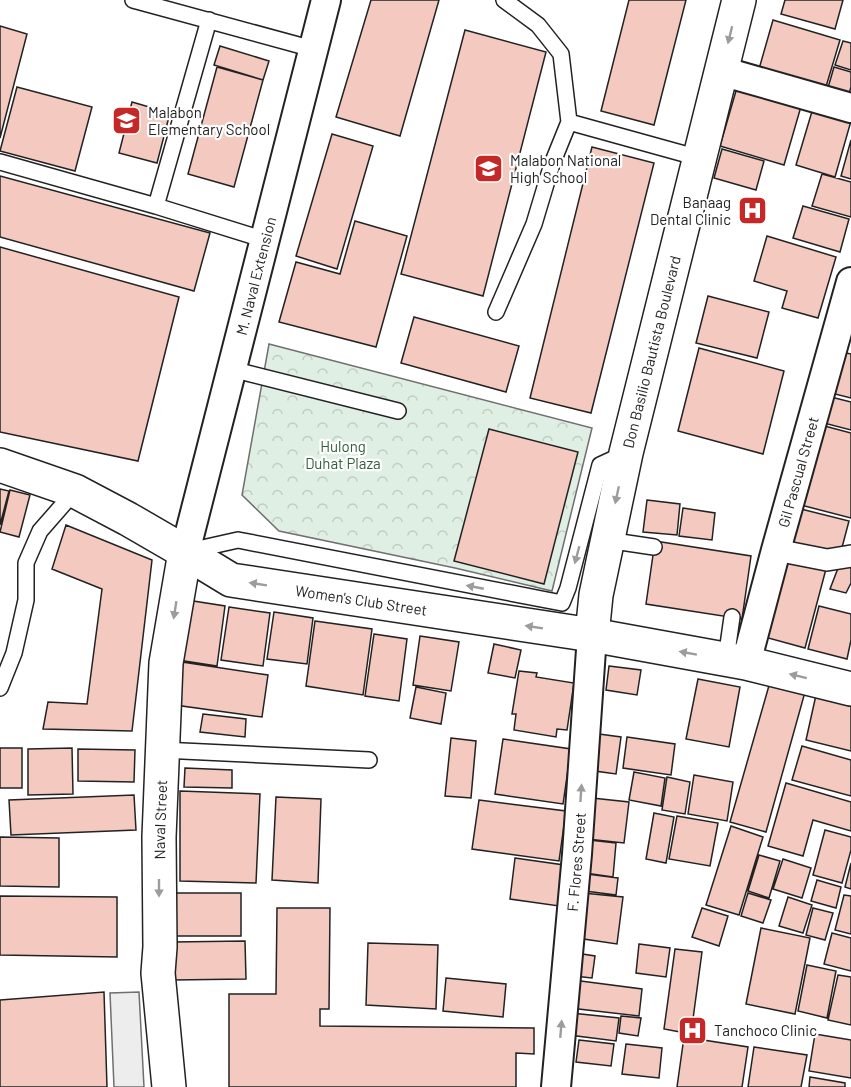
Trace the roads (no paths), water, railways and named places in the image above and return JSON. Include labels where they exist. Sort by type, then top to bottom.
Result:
[{"type":"main road","name":"Don Basilio Bautista Boulevard","points":[[575,617],[596,595],[626,453],[739,0]]},
{"type":"main road","name":"Women's Club Street","points":[[0,465],[75,491],[128,519],[231,580],[575,617],[736,661],[851,689]]},
{"type":"main road","name":"Naval Street","points":[[168,1087],[158,973],[160,947],[159,837],[166,663],[185,552]]},
{"type":"street","name":"M. Naval Extension","points":[[185,552],[326,0]]},
{"type":"street","points":[[721,71],[851,108]]},
{"type":"street","name":"Gil Pascual Street","points":[[736,661],[776,550],[851,282]]},
{"type":"street","points":[[776,550],[827,560],[851,556]]},
{"type":"street","name":"F. Flores Street","points":[[556,1087],[577,854],[575,617]]},
{"type":"lane","points":[[133,0],[313,50]]},
{"type":"lane","points":[[496,312],[534,224],[552,164],[569,122],[561,54],[538,25],[504,0]]},
{"type":"lane","points":[[156,206],[209,20]]},
{"type":"lane","points":[[569,122],[699,158]]},
{"type":"lane","points":[[0,162],[156,206],[265,240]]},
{"type":"lane","points":[[231,369],[398,411]]},
{"type":"lane","points":[[185,552],[238,540],[575,617],[568,588],[600,465],[626,453]]},
{"type":"lane","points":[[0,688],[14,653],[26,600],[27,563],[40,531],[75,491]]},
{"type":"lane","points":[[607,540],[654,547]]},
{"type":"lane","points":[[732,617],[736,661]]},
{"type":"lane","points":[[162,750],[369,760]]},
{"type":"place","name":"Malabon Elementary School","points":[[127,121]]},
{"type":"place","name":"Malabon National High School","points":[[489,169]]},
{"type":"place","name":"Banaag Dental Clinic","points":[[752,211]]},
{"type":"place","name":"Tanchoco Clinic","points":[[693,1030]]},
{"type":"park label","name":"Hulong Duhat Plaza","points":[[343,454]]}]
